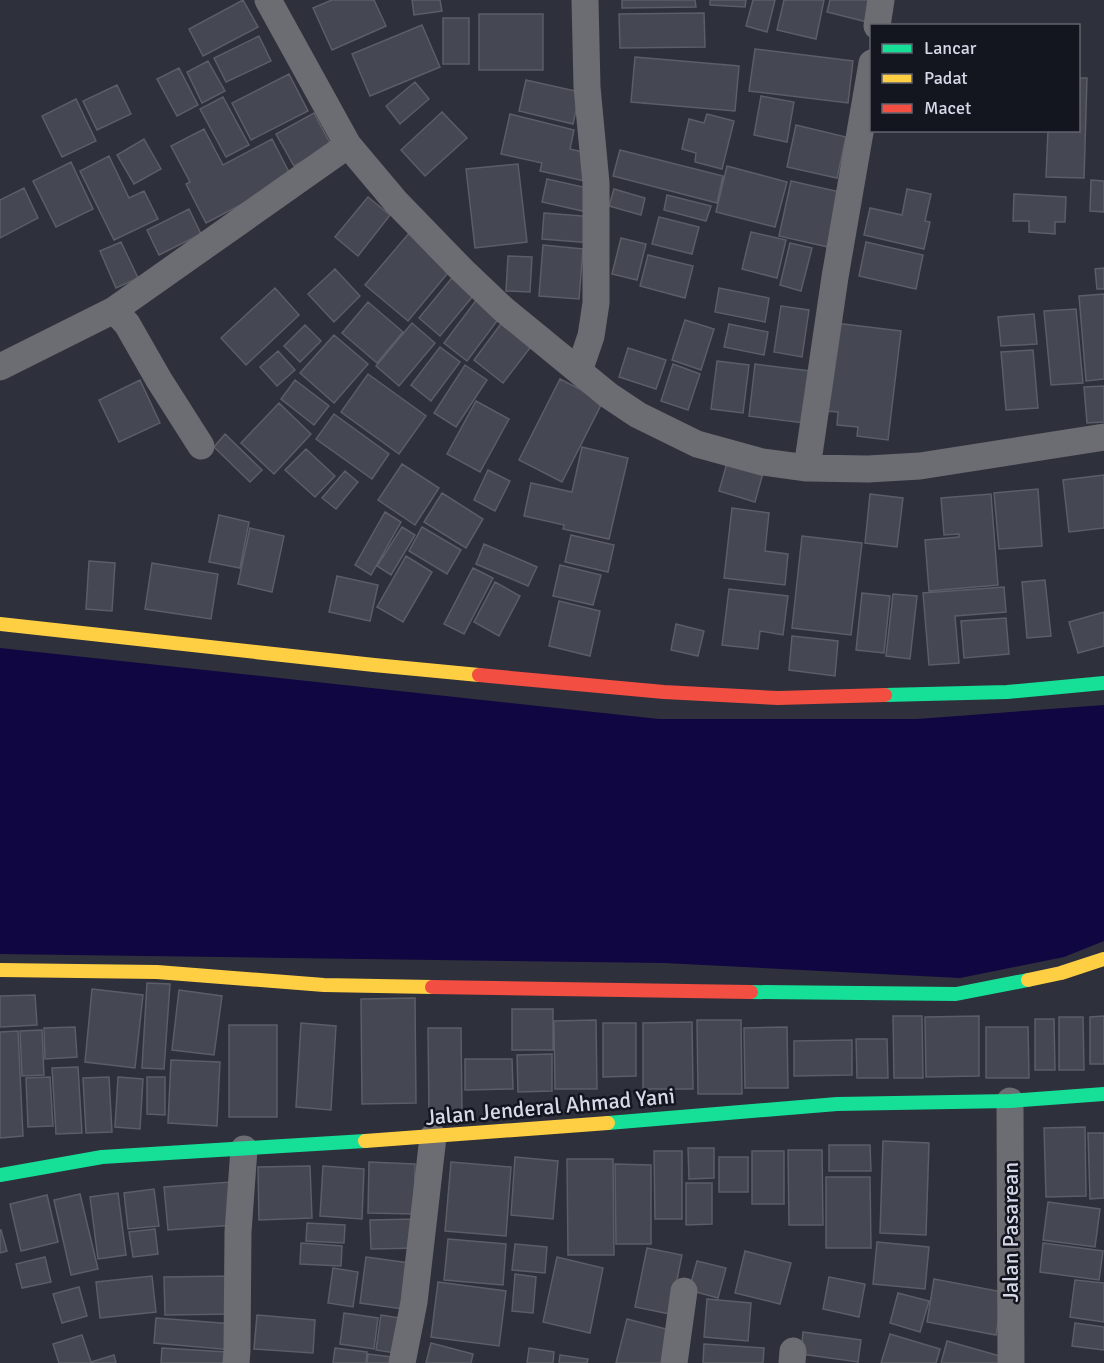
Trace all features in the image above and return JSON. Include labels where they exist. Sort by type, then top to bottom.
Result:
[{"type":"street","points":[[268,0],[348,145],[396,202],[503,309],[608,395],[638,415],[697,444],[762,462],[807,468],[920,466],[1104,437]]},
{"type":"street","points":[[579,371],[591,336],[596,292],[596,183],[587,87],[585,0]]},
{"type":"street","points":[[877,24],[881,0]]},
{"type":"street","points":[[807,468],[835,277],[870,75]]},
{"type":"street","points":[[0,367],[114,310],[348,145]]},
{"type":"street","points":[[114,310],[127,324],[201,446]]},
{"type":"street","points":[[0,624],[374,665],[664,692],[778,698],[1007,692],[1104,683]]},
{"type":"street","points":[[0,970],[157,972],[324,985],[956,994],[1061,973],[1104,959]]},
{"type":"street","name":"Jalan Jenderal Ahmad Yani","points":[[0,1175],[102,1157],[433,1137],[837,1104],[1010,1101],[1104,1094]]},
{"type":"street","name":"Jalan Pasarean","points":[[1010,1101],[1011,1363]]},
{"type":"street","points":[[402,1363],[414,1302],[433,1137]]},
{"type":"street","points":[[236,1363],[238,1232],[244,1149]]},
{"type":"street","points":[[674,1363],[684,1291]]},
{"type":"shaded area","points":[[0,648],[659,719],[917,719],[1104,705],[1104,941],[1064,957],[960,978],[664,963],[0,954]]},
{"type":"building","points":[[243,0],[258,27],[203,56],[189,29]]},
{"type":"building","points":[[332,0],[374,0],[386,26],[332,50],[313,8]]},
{"type":"building","points":[[412,0],[440,0],[442,11],[414,15]]},
{"type":"building","points":[[622,0],[695,0],[696,7],[622,8]]},
{"type":"building","points":[[710,0],[746,0],[745,7],[710,5]]},
{"type":"building","points":[[753,0],[775,0],[767,32],[746,26]]},
{"type":"building","points":[[784,0],[824,0],[816,39],[777,30]]},
{"type":"building","points":[[830,0],[873,0],[867,22],[827,12]]},
{"type":"building","points":[[704,13],[705,47],[620,48],[619,14]]},
{"type":"building","points":[[479,14],[543,14],[543,70],[479,70]]},
{"type":"building","points":[[443,18],[469,18],[469,64],[443,64]]},
{"type":"building","points":[[422,25],[440,67],[370,96],[352,54]]},
{"type":"building","points":[[259,36],[271,61],[226,82],[214,58]]},
{"type":"building","points":[[755,49],[853,61],[848,103],[749,91]]},
{"type":"building","points":[[635,57],[739,66],[735,111],[631,102]]},
{"type":"building","points":[[208,61],[225,91],[202,103],[187,72]]},
{"type":"building","points":[[179,68],[198,105],[177,116],[157,79]]},
{"type":"building","points":[[289,74],[308,111],[251,140],[232,103]]},
{"type":"building","points":[[1080,78],[1087,78],[1084,178],[1046,177],[1048,132],[1080,132]]},
{"type":"building","points":[[526,80],[580,92],[573,124],[519,111]]},
{"type":"building","points":[[415,82],[429,99],[400,124],[386,106]]},
{"type":"building","points":[[117,85],[131,114],[97,130],[83,101]]},
{"type":"building","points":[[761,96],[794,102],[787,142],[754,135]]},
{"type":"building","points":[[223,97],[249,145],[226,157],[200,109]]},
{"type":"building","points":[[76,99],[96,141],[62,157],[42,116]]},
{"type":"building","points":[[442,112],[467,138],[425,176],[401,150]]},
{"type":"building","points":[[314,113],[331,145],[294,166],[276,134]]},
{"type":"building","points":[[510,114],[574,130],[570,149],[591,154],[585,181],[540,171],[542,163],[501,154]]},
{"type":"building","points":[[707,114],[734,121],[722,169],[695,162],[696,153],[682,149],[689,119],[704,123]]},
{"type":"building","points":[[796,125],[846,137],[837,178],[787,167]]},
{"type":"building","points":[[204,129],[223,165],[272,139],[292,178],[206,223],[186,184],[190,182],[171,146]]},
{"type":"building","points":[[144,139],[161,169],[134,184],[117,155]]},
{"type":"building","points":[[620,150],[723,176],[717,203],[613,176]]},
{"type":"building","points":[[109,156],[129,198],[144,191],[158,219],[114,240],[80,171]]},
{"type":"building","points":[[71,162],[93,209],[56,227],[33,181]]},
{"type":"building","points":[[518,164],[527,242],[475,248],[466,169]]},
{"type":"building","points":[[727,166],[787,182],[775,227],[716,212]]},
{"type":"building","points":[[547,179],[592,189],[587,212],[542,202]]},
{"type":"building","points":[[1091,180],[1104,181],[1104,212],[1090,211]]},
{"type":"building","points":[[791,181],[840,192],[828,247],[779,236]]},
{"type":"building","points":[[24,188],[38,218],[0,238],[0,200]]},
{"type":"building","points":[[614,189],[645,198],[641,215],[609,206]]},
{"type":"building","points":[[907,189],[931,194],[925,221],[930,222],[924,249],[864,235],[870,208],[902,215]]},
{"type":"building","points":[[1014,194],[1066,197],[1065,222],[1055,222],[1055,234],[1029,232],[1029,221],[1013,221]]},
{"type":"building","points":[[667,195],[711,206],[706,221],[664,210]]},
{"type":"building","points":[[368,197],[390,215],[358,256],[335,237]]},
{"type":"building","points":[[189,209],[201,234],[159,255],[147,230]]},
{"type":"building","points":[[544,213],[594,217],[592,243],[542,239]]},
{"type":"building","points":[[659,217],[699,227],[692,254],[652,244]]},
{"type":"building","points":[[410,232],[452,268],[408,321],[365,285]]},
{"type":"building","points":[[751,232],[786,240],[777,278],[742,269]]},
{"type":"building","points":[[621,238],[646,244],[637,280],[612,274]]},
{"type":"building","points":[[121,242],[138,278],[116,288],[100,251]]},
{"type":"building","points":[[866,242],[923,255],[916,289],[859,276]]},
{"type":"building","points":[[790,243],[812,248],[801,291],[780,285]]},
{"type":"building","points":[[543,245],[583,249],[579,299],[539,296]]},
{"type":"building","points":[[648,255],[693,266],[685,298],[640,286]]},
{"type":"building","points":[[508,256],[532,257],[530,292],[506,291]]},
{"type":"building","points":[[1104,268],[1104,289],[1097,289],[1095,269]]},
{"type":"building","points":[[335,269],[360,296],[334,322],[308,294]]},
{"type":"building","points":[[456,273],[477,291],[440,336],[419,318]]},
{"type":"building","points":[[275,288],[299,315],[246,365],[221,338]]},
{"type":"building","points":[[719,288],[769,298],[765,322],[715,312]]},
{"type":"building","points":[[1104,294],[1104,379],[1086,381],[1079,296]]},
{"type":"building","points":[[477,299],[500,317],[467,361],[444,343]]},
{"type":"building","points":[[368,302],[403,332],[377,363],[342,333]]},
{"type":"building","points":[[781,306],[809,310],[802,357],[774,352]]},
{"type":"building","points":[[1076,309],[1083,383],[1051,385],[1044,311]]},
{"type":"building","points":[[1034,314],[1037,344],[1001,346],[998,317]]},
{"type":"building","points":[[685,320],[714,329],[701,370],[672,360]]},
{"type":"building","points":[[503,321],[533,344],[503,383],[474,360]]},
{"type":"building","points":[[412,323],[435,343],[399,386],[376,366]]},
{"type":"building","points":[[835,323],[901,331],[888,440],[857,436],[858,427],[837,425],[838,412],[825,411]]},
{"type":"building","points":[[729,324],[768,332],[764,355],[724,347]]},
{"type":"building","points":[[305,325],[321,341],[300,362],[284,346]]},
{"type":"building","points":[[334,335],[368,364],[334,403],[300,373]]},
{"type":"building","points":[[440,347],[460,362],[431,401],[411,385]]},
{"type":"building","points":[[628,348],[666,360],[656,389],[619,377]]},
{"type":"building","points":[[1033,350],[1038,408],[1006,410],[1001,352]]},
{"type":"building","points":[[278,351],[295,370],[277,386],[260,367]]},
{"type":"building","points":[[717,361],[749,365],[743,413],[711,409]]},
{"type":"building","points":[[673,364],[700,374],[688,410],[661,401]]},
{"type":"building","points":[[755,364],[810,371],[804,423],[749,416]]},
{"type":"building","points":[[465,365],[487,380],[456,427],[434,413]]},
{"type":"building","points":[[368,374],[426,416],[399,454],[341,412]]},
{"type":"building","points":[[560,379],[603,401],[562,482],[519,460]]},
{"type":"building","points":[[140,380],[160,423],[119,442],[99,400]]},
{"type":"building","points":[[295,380],[329,406],[314,425],[281,399]]},
{"type":"building","points":[[1104,386],[1104,422],[1087,423],[1084,387]]},
{"type":"building","points":[[476,401],[509,419],[480,472],[447,454]]},
{"type":"building","points":[[279,403],[311,434],[274,474],[241,443]]},
{"type":"building","points":[[334,414],[389,454],[372,479],[316,439]]},
{"type":"building","points":[[225,434],[262,470],[250,482],[214,447]]},
{"type":"building","points":[[582,447],[628,458],[609,539],[563,529],[564,525],[524,516],[531,483],[572,492]]},
{"type":"building","points":[[306,449],[335,476],[315,497],[285,470]]},
{"type":"building","points":[[727,463],[763,473],[755,502],[719,491]]},
{"type":"building","points":[[402,464],[439,488],[415,525],[378,500]]},
{"type":"building","points":[[488,470],[510,481],[495,511],[474,500]]},
{"type":"building","points":[[345,471],[358,482],[336,509],[322,498]]},
{"type":"building","points":[[1104,475],[1104,528],[1069,532],[1063,480]]},
{"type":"building","points":[[1038,489],[1042,546],[999,549],[994,493]]},
{"type":"building","points":[[442,493],[483,519],[466,548],[424,522]]},
{"type":"building","points":[[870,494],[903,498],[897,547],[865,543]]},
{"type":"building","points":[[991,494],[998,585],[929,591],[925,540],[959,537],[959,534],[944,535],[941,498]]},
{"type":"building","points":[[732,508],[769,513],[765,551],[788,554],[785,585],[724,578]]},
{"type":"building","points":[[385,512],[401,522],[371,575],[355,565]]},
{"type":"building","points":[[219,515],[249,522],[240,568],[209,562]]},
{"type":"building","points":[[402,527],[415,535],[391,575],[377,566]]},
{"type":"building","points":[[422,527],[461,550],[447,574],[409,551]]},
{"type":"building","points":[[250,528],[284,536],[272,592],[238,584]]},
{"type":"building","points":[[571,535],[614,545],[608,572],[565,562]]},
{"type":"building","points":[[802,536],[862,543],[851,635],[792,628]]},
{"type":"building","points":[[484,544],[537,567],[528,586],[476,564]]},
{"type":"building","points":[[406,556],[432,572],[403,622],[377,607]]},
{"type":"building","points":[[89,561],[115,563],[112,611],[86,609]]},
{"type":"building","points":[[152,563],[218,574],[211,619],[145,609]]},
{"type":"building","points":[[560,565],[601,575],[593,605],[553,596]]},
{"type":"building","points":[[473,568],[493,578],[464,634],[444,624]]},
{"type":"building","points":[[337,576],[378,585],[370,621],[329,612]]},
{"type":"building","points":[[1045,580],[1051,636],[1027,638],[1022,582]]},
{"type":"building","points":[[495,582],[520,596],[499,636],[474,622]]},
{"type":"building","points":[[1004,587],[1006,612],[955,616],[959,663],[929,665],[923,593]]},
{"type":"building","points":[[729,589],[788,596],[783,635],[760,631],[758,649],[722,645]]},
{"type":"building","points":[[862,593],[890,596],[884,653],[856,650]]},
{"type":"building","points":[[893,594],[917,596],[910,659],[886,656]]},
{"type":"building","points":[[559,601],[600,611],[590,656],[549,646]]},
{"type":"building","points":[[1104,612],[1104,646],[1078,653],[1069,622]]},
{"type":"building","points":[[1006,618],[1009,654],[964,658],[961,621]]},
{"type":"building","points":[[676,624],[704,631],[698,656],[671,650]]},
{"type":"building","points":[[792,636],[838,641],[835,676],[789,670]]},
{"type":"building","points":[[147,983],[170,984],[164,1069],[142,1068]]},
{"type":"building","points":[[92,989],[143,995],[135,1068],[85,1062]]},
{"type":"building","points":[[179,990],[222,996],[214,1055],[172,1050]]},
{"type":"building","points":[[35,995],[37,1025],[0,1027],[0,996]]},
{"type":"building","points":[[415,998],[416,1103],[362,1104],[361,999]]},
{"type":"building","points":[[512,1009],[553,1009],[553,1050],[512,1050]]},
{"type":"building","points":[[893,1016],[922,1016],[923,1078],[894,1078]]},
{"type":"building","points":[[979,1016],[979,1076],[926,1077],[925,1017]]},
{"type":"building","points":[[1104,1016],[1104,1064],[1090,1064],[1090,1017]]},
{"type":"building","points":[[1059,1017],[1083,1017],[1084,1070],[1059,1070]]},
{"type":"building","points":[[1035,1019],[1054,1019],[1055,1070],[1035,1070]]},
{"type":"building","points":[[596,1020],[597,1089],[555,1089],[554,1021]]},
{"type":"building","points":[[697,1020],[741,1020],[742,1094],[698,1094]]},
{"type":"building","points":[[692,1022],[693,1089],[643,1089],[643,1023]]},
{"type":"building","points":[[301,1023],[336,1026],[331,1110],[296,1107]]},
{"type":"building","points":[[603,1023],[636,1023],[636,1076],[603,1077]]},
{"type":"building","points":[[229,1025],[277,1025],[277,1117],[229,1117]]},
{"type":"building","points":[[75,1027],[77,1057],[45,1059],[44,1028]]},
{"type":"building","points":[[787,1027],[788,1088],[745,1088],[744,1028]]},
{"type":"building","points":[[986,1027],[1028,1027],[1029,1078],[986,1078]]},
{"type":"building","points":[[428,1028],[461,1028],[462,1113],[429,1113]]},
{"type":"building","points":[[42,1030],[44,1075],[22,1076],[20,1031]]},
{"type":"building","points":[[18,1031],[23,1136],[0,1138],[0,1032]]},
{"type":"building","points":[[856,1039],[887,1039],[888,1078],[857,1078]]},
{"type":"building","points":[[852,1040],[852,1075],[794,1076],[794,1041]]},
{"type":"building","points":[[552,1054],[552,1091],[518,1092],[517,1055]]},
{"type":"building","points":[[465,1059],[512,1059],[513,1089],[465,1090]]},
{"type":"building","points":[[171,1060],[220,1062],[217,1126],[168,1123]]},
{"type":"building","points":[[78,1067],[82,1133],[56,1134],[52,1068]]},
{"type":"building","points":[[50,1077],[53,1126],[28,1127],[26,1078]]},
{"type":"building","points":[[109,1077],[112,1132],[86,1133],[83,1078]]},
{"type":"building","points":[[118,1077],[143,1079],[140,1129],[115,1127]]},
{"type":"building","points":[[147,1077],[165,1077],[165,1115],[147,1114]]},
{"type":"building","points":[[1085,1127],[1086,1196],[1046,1197],[1044,1128]]},
{"type":"building","points":[[1088,1133],[1104,1133],[1104,1198],[1090,1199]]},
{"type":"building","points":[[883,1141],[929,1143],[926,1235],[880,1233]]},
{"type":"building","points":[[829,1145],[870,1145],[871,1171],[829,1171]]},
{"type":"building","points":[[688,1148],[714,1148],[714,1178],[689,1179]]},
{"type":"building","points":[[788,1150],[822,1150],[823,1225],[789,1225]]},
{"type":"building","points":[[654,1151],[682,1151],[682,1219],[655,1219]]},
{"type":"building","points":[[752,1151],[784,1151],[784,1204],[752,1204]]},
{"type":"building","points":[[515,1157],[558,1161],[553,1219],[511,1215]]},
{"type":"building","points":[[719,1157],[748,1157],[748,1192],[719,1192]]},
{"type":"building","points":[[567,1159],[613,1159],[614,1255],[568,1255]]},
{"type":"building","points":[[369,1162],[415,1164],[414,1214],[368,1213]]},
{"type":"building","points":[[451,1162],[511,1167],[506,1236],[445,1231]]},
{"type":"building","points":[[615,1164],[651,1165],[651,1244],[616,1244]]},
{"type":"building","points":[[310,1166],[312,1218],[259,1220],[258,1167]]},
{"type":"building","points":[[323,1166],[364,1169],[362,1219],[320,1216]]},
{"type":"building","points":[[826,1177],[870,1177],[871,1248],[826,1248]]},
{"type":"building","points":[[231,1182],[234,1225],[168,1230],[164,1187]]},
{"type":"building","points":[[686,1183],[712,1183],[712,1224],[686,1225]]},
{"type":"building","points":[[154,1189],[159,1226],[128,1229],[124,1193]]},
{"type":"building","points":[[118,1193],[126,1255],[98,1259],[90,1197]]},
{"type":"building","points":[[80,1194],[98,1269],[71,1275],[54,1200]]},
{"type":"building","points":[[47,1195],[58,1242],[21,1251],[10,1204]]},
{"type":"building","points":[[1048,1202],[1100,1209],[1095,1247],[1043,1240]]},
{"type":"building","points":[[417,1219],[418,1248],[371,1249],[370,1220]]},
{"type":"building","points":[[307,1223],[345,1225],[344,1243],[306,1241]]},
{"type":"building","points":[[155,1229],[158,1254],[133,1257],[129,1232]]},
{"type":"building","points":[[0,1230],[7,1251],[0,1253]]},
{"type":"building","points":[[448,1239],[506,1244],[503,1285],[444,1280]]},
{"type":"building","points":[[877,1242],[929,1247],[925,1289],[873,1284]]},
{"type":"building","points":[[301,1243],[342,1246],[341,1266],[300,1264]]},
{"type":"building","points":[[1043,1243],[1103,1251],[1099,1280],[1040,1272]]},
{"type":"building","points":[[515,1244],[547,1247],[545,1273],[512,1270]]},
{"type":"building","points":[[647,1248],[682,1255],[670,1314],[635,1307]]},
{"type":"building","points":[[745,1251],[791,1263],[780,1304],[735,1293]]},
{"type":"building","points":[[45,1257],[51,1282],[22,1288],[16,1264]]},
{"type":"building","points":[[366,1257],[417,1264],[410,1310],[360,1303]]},
{"type":"building","points":[[557,1257],[603,1268],[590,1333],[543,1322]]},
{"type":"building","points":[[697,1261],[726,1268],[718,1298],[689,1290]]},
{"type":"building","points":[[333,1268],[358,1272],[353,1307],[328,1303]]},
{"type":"building","points":[[515,1274],[536,1277],[533,1313],[512,1311]]},
{"type":"building","points":[[152,1276],[156,1312],[100,1318],[96,1282]]},
{"type":"building","points":[[234,1276],[235,1314],[165,1315],[164,1277]]},
{"type":"building","points":[[829,1277],[865,1284],[859,1317],[823,1309]]},
{"type":"building","points":[[934,1279],[1003,1292],[996,1335],[927,1322]]},
{"type":"building","points":[[1075,1280],[1104,1283],[1104,1322],[1070,1317]]},
{"type":"building","points":[[438,1282],[506,1291],[499,1346],[431,1337]]},
{"type":"building","points":[[79,1287],[87,1316],[62,1323],[53,1294]]},
{"type":"building","points":[[898,1293],[929,1301],[920,1332],[890,1323]]},
{"type":"building","points":[[707,1299],[751,1303],[748,1341],[704,1337]]},
{"type":"building","points":[[344,1313],[378,1318],[374,1349],[340,1344]]},
{"type":"building","points":[[257,1315],[315,1320],[313,1353],[254,1349]]},
{"type":"building","points":[[381,1315],[406,1319],[401,1354],[376,1350]]},
{"type":"building","points":[[156,1318],[234,1324],[232,1350],[154,1343]]},
{"type":"building","points":[[627,1319],[670,1330],[662,1363],[616,1363]]},
{"type":"building","points":[[1075,1323],[1104,1327],[1104,1350],[1072,1346]]},
{"type":"building","points":[[803,1332],[861,1340],[858,1362],[801,1354]]},
{"type":"building","points":[[890,1334],[940,1349],[936,1363],[881,1363]]},
{"type":"building","points":[[82,1335],[91,1362],[114,1355],[116,1363],[59,1363],[53,1344]]},
{"type":"building","points":[[947,1341],[1000,1356],[999,1363],[941,1363]]},
{"type":"building","points":[[431,1343],[473,1354],[471,1363],[426,1363]]},
{"type":"building","points":[[704,1344],[764,1348],[763,1363],[703,1363]]},
{"type":"building","points":[[162,1348],[227,1352],[227,1363],[161,1363]]},
{"type":"building","points":[[335,1348],[367,1352],[366,1363],[333,1363]]},
{"type":"building","points":[[529,1348],[554,1352],[553,1363],[527,1363]]},
{"type":"building","points":[[368,1354],[400,1358],[399,1363],[367,1363]]},
{"type":"building","points":[[560,1355],[588,1359],[587,1363],[559,1363]]},
{"type":"traffic: fast","points":[[885,695],[1007,692],[1104,683]]},
{"type":"traffic: fast","points":[[751,992],[956,994],[1028,980]]},
{"type":"traffic: fast","points":[[608,1123],[837,1104],[1010,1101],[1104,1094]]},
{"type":"traffic: fast","points":[[0,1175],[102,1157],[365,1141]]},
{"type":"traffic: slow","points":[[0,624],[479,675]]},
{"type":"traffic: slow","points":[[1028,980],[1061,973],[1104,959]]},
{"type":"traffic: slow","points":[[0,970],[157,972],[324,985],[432,987]]},
{"type":"traffic: slow","points":[[365,1141],[608,1123]]},
{"type":"traffic: jam","points":[[479,675],[664,692],[778,698],[885,695]]},
{"type":"traffic: jam","points":[[432,987],[751,992]]}]
